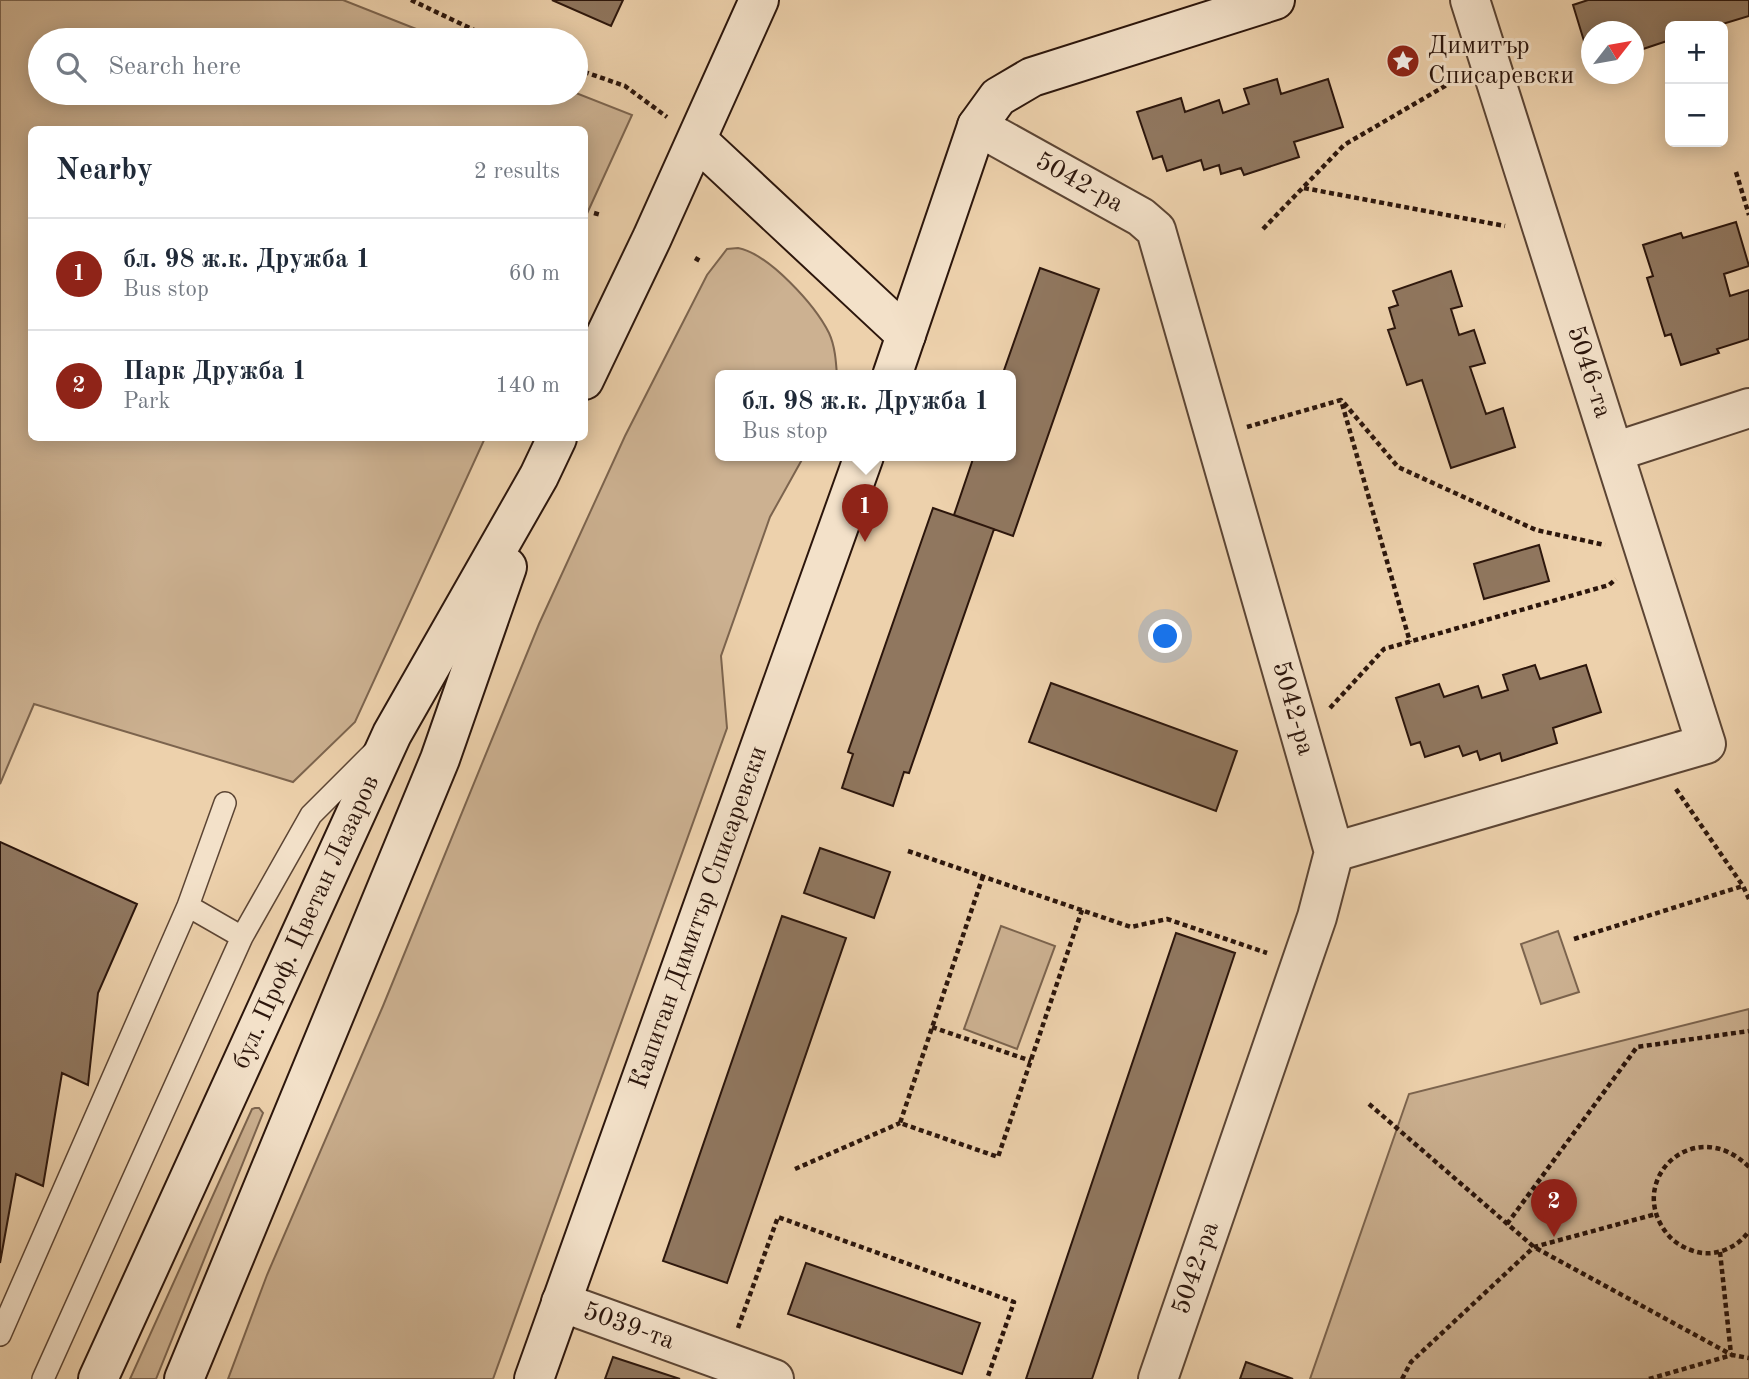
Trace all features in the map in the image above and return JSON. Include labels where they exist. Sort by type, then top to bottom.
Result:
[{"type":"street","points":[[588,371],[759,0]]},
{"type":"street","points":[[894,370],[977,126],[998,97],[1032,77],[1275,0]]},
{"type":"street","name":"5046-та","points":[[1470,0],[1706,744],[1656,758]]},
{"type":"street","name":"5042-ра","points":[[977,126],[1142,217],[1156,230],[1334,852],[1301,965],[1158,1379]]},
{"type":"street","points":[[697,139],[906,335]]},
{"type":"street","points":[[1614,452],[1749,408]]},
{"type":"street","name":"бул. Проф. Цветан Лазаров","points":[[98,1379],[392,734],[539,476],[556,441]]},
{"type":"street","name":"Капитан Димитър Списаревски","points":[[534,1379],[862,461]]},
{"type":"street","name":"бул. Проф. Цветан Лазаров","points":[[184,1379],[440,759],[539,476]]},
{"type":"street","points":[[1334,852],[1656,758]]},
{"type":"street","name":"5039-та","points":[[561,1302],[774,1379]]},
{"type":"lane","points":[[43,1379],[242,937],[311,815],[392,734]]},
{"type":"lane","points":[[0,1335],[188,906],[225,803]]},
{"type":"lane","points":[[188,906],[242,937]]},
{"type":"path","points":[[411,0],[470,28]]},
{"type":"path","points":[[1263,229],[1344,145],[1489,60]]},
{"type":"path","points":[[588,73],[625,86],[697,139]]},
{"type":"path","points":[[1736,172],[1749,215]]},
{"type":"path","points":[[1303,188],[1544,233]]},
{"type":"path","points":[[594,213],[601,215]]},
{"type":"path","points":[[695,258],[702,262]]},
{"type":"path","points":[[1215,436],[1341,400]]},
{"type":"path","points":[[1341,400],[1398,467],[1536,530],[1646,554]]},
{"type":"path","points":[[1341,400],[1410,642]]},
{"type":"path","points":[[1302,739],[1384,649],[1609,585],[1646,554]]},
{"type":"path","points":[[1656,758],[1743,886],[1749,899]]},
{"type":"path","points":[[908,850],[1131,926],[1167,919],[1301,965]]},
{"type":"path","points":[[900,1123],[983,876]]},
{"type":"path","points":[[1574,939],[1743,886]]},
{"type":"path","points":[[795,1169],[900,1123],[999,1157],[1082,910]]},
{"type":"path","points":[[932,1027],[1031,1061]]},
{"type":"path","points":[[1507,1224],[1637,1047],[1749,1031]]},
{"type":"path","points":[[1369,1104],[1534,1247],[1731,1355],[1749,1359]]},
{"type":"path","points":[[1749,1167],[1722,1148],[1698,1147],[1676,1156],[1664,1168],[1657,1182],[1654,1198],[1656,1214],[1663,1229],[1674,1241],[1688,1249],[1703,1253],[1720,1251],[1733,1246],[1749,1231]]},
{"type":"path","points":[[1402,1379],[1411,1362],[1534,1247],[1656,1214]]},
{"type":"path","points":[[727,1362],[778,1217],[1014,1302],[987,1379]]},
{"type":"path","points":[[1720,1251],[1731,1355]]},
{"type":"path","points":[[1649,1379],[1731,1355]]},
{"type":"shaded area","points":[[0,0],[343,0],[414,28],[28,28],[28,105],[588,105],[588,98],[632,115],[588,211],[588,126],[28,126],[28,441],[484,441],[355,722],[293,782],[34,704],[0,784]]},
{"type":"shaded area","points":[[738,248],[750,252],[777,270],[802,295],[829,333],[836,370],[715,370],[715,461],[801,461],[770,517],[721,656],[727,728],[493,1379],[228,1379],[267,1275],[383,1006],[539,624],[625,436],[707,275],[727,249]]},
{"type":"shaded area","points":[[1001,926],[1055,946],[1017,1049],[964,1029]]},
{"type":"shaded area","points":[[1558,931],[1579,992],[1541,1004],[1521,944]]},
{"type":"shaded area","points":[[1749,1009],[1749,1379],[1310,1379],[1409,1094]]},
{"type":"shaded area","points":[[259,1108],[263,1113],[156,1379],[130,1379],[252,1109]]},
{"type":"building","points":[[552,0],[623,0],[611,26]]},
{"type":"building","points":[[1588,0],[1749,0],[1749,16],[1728,22],[1665,21],[1665,42],[1644,49],[1644,21],[1581,21],[1581,31],[1573,5]]},
{"type":"building","points":[[1277,79],[1281,94],[1328,79],[1343,127],[1294,142],[1299,157],[1244,175],[1241,168],[1221,174],[1219,165],[1204,170],[1201,160],[1167,171],[1162,156],[1153,159],[1137,112],[1181,98],[1185,112],[1219,100],[1223,113],[1249,104],[1244,89]]},
{"type":"building","points":[[1736,222],[1749,266],[1724,274],[1730,296],[1749,290],[1749,339],[1717,349],[1719,353],[1681,365],[1671,334],[1665,336],[1647,278],[1653,276],[1643,245],[1681,233],[1683,238]]},
{"type":"building","points":[[1040,268],[1099,289],[1013,536],[954,515],[972,461],[1016,461],[1016,370],[1004,370]]},
{"type":"building","points":[[1451,271],[1462,306],[1451,309],[1459,335],[1474,330],[1485,363],[1470,367],[1486,414],[1503,408],[1515,447],[1451,468],[1422,380],[1407,385],[1388,330],[1395,328],[1389,308],[1398,305],[1393,291]]},
{"type":"building","points":[[933,508],[994,529],[909,773],[904,772],[893,806],[842,788],[853,754],[848,752]]},
{"type":"building","points":[[1539,545],[1549,581],[1484,599],[1474,564]]},
{"type":"building","points":[[1535,665],[1540,679],[1586,665],[1601,712],[1553,728],[1557,743],[1502,761],[1500,753],[1480,760],[1477,751],[1463,756],[1459,746],[1425,757],[1420,742],[1411,745],[1396,698],[1439,684],[1444,697],[1478,686],[1482,698],[1508,690],[1503,675]]},
{"type":"building","points":[[1051,683],[1237,751],[1216,811],[1029,742]]},
{"type":"building","points":[[0,842],[137,904],[98,993],[88,1085],[62,1073],[43,1186],[16,1174],[0,1263]]},
{"type":"building","points":[[820,848],[890,872],[874,918],[804,893]]},
{"type":"building","points":[[782,916],[846,938],[727,1283],[663,1261]]},
{"type":"building","points":[[1176,933],[1235,953],[1092,1379],[1026,1379]]},
{"type":"building","points":[[806,1263],[980,1323],[962,1374],[788,1314]]},
{"type":"building","points":[[613,1357],[680,1379],[605,1379]]},
{"type":"building","points":[[1246,1362],[1293,1379],[1240,1379]]},
{"type":"place","name":"Димитър Списаревски","points":[[1403,61]]},
{"type":"place","name":"бл. 98 ж.к. Дружба 1","points":[[865,542]]},
{"type":"place","name":"Парк Дружба 1","points":[[1554,1237]]}]
